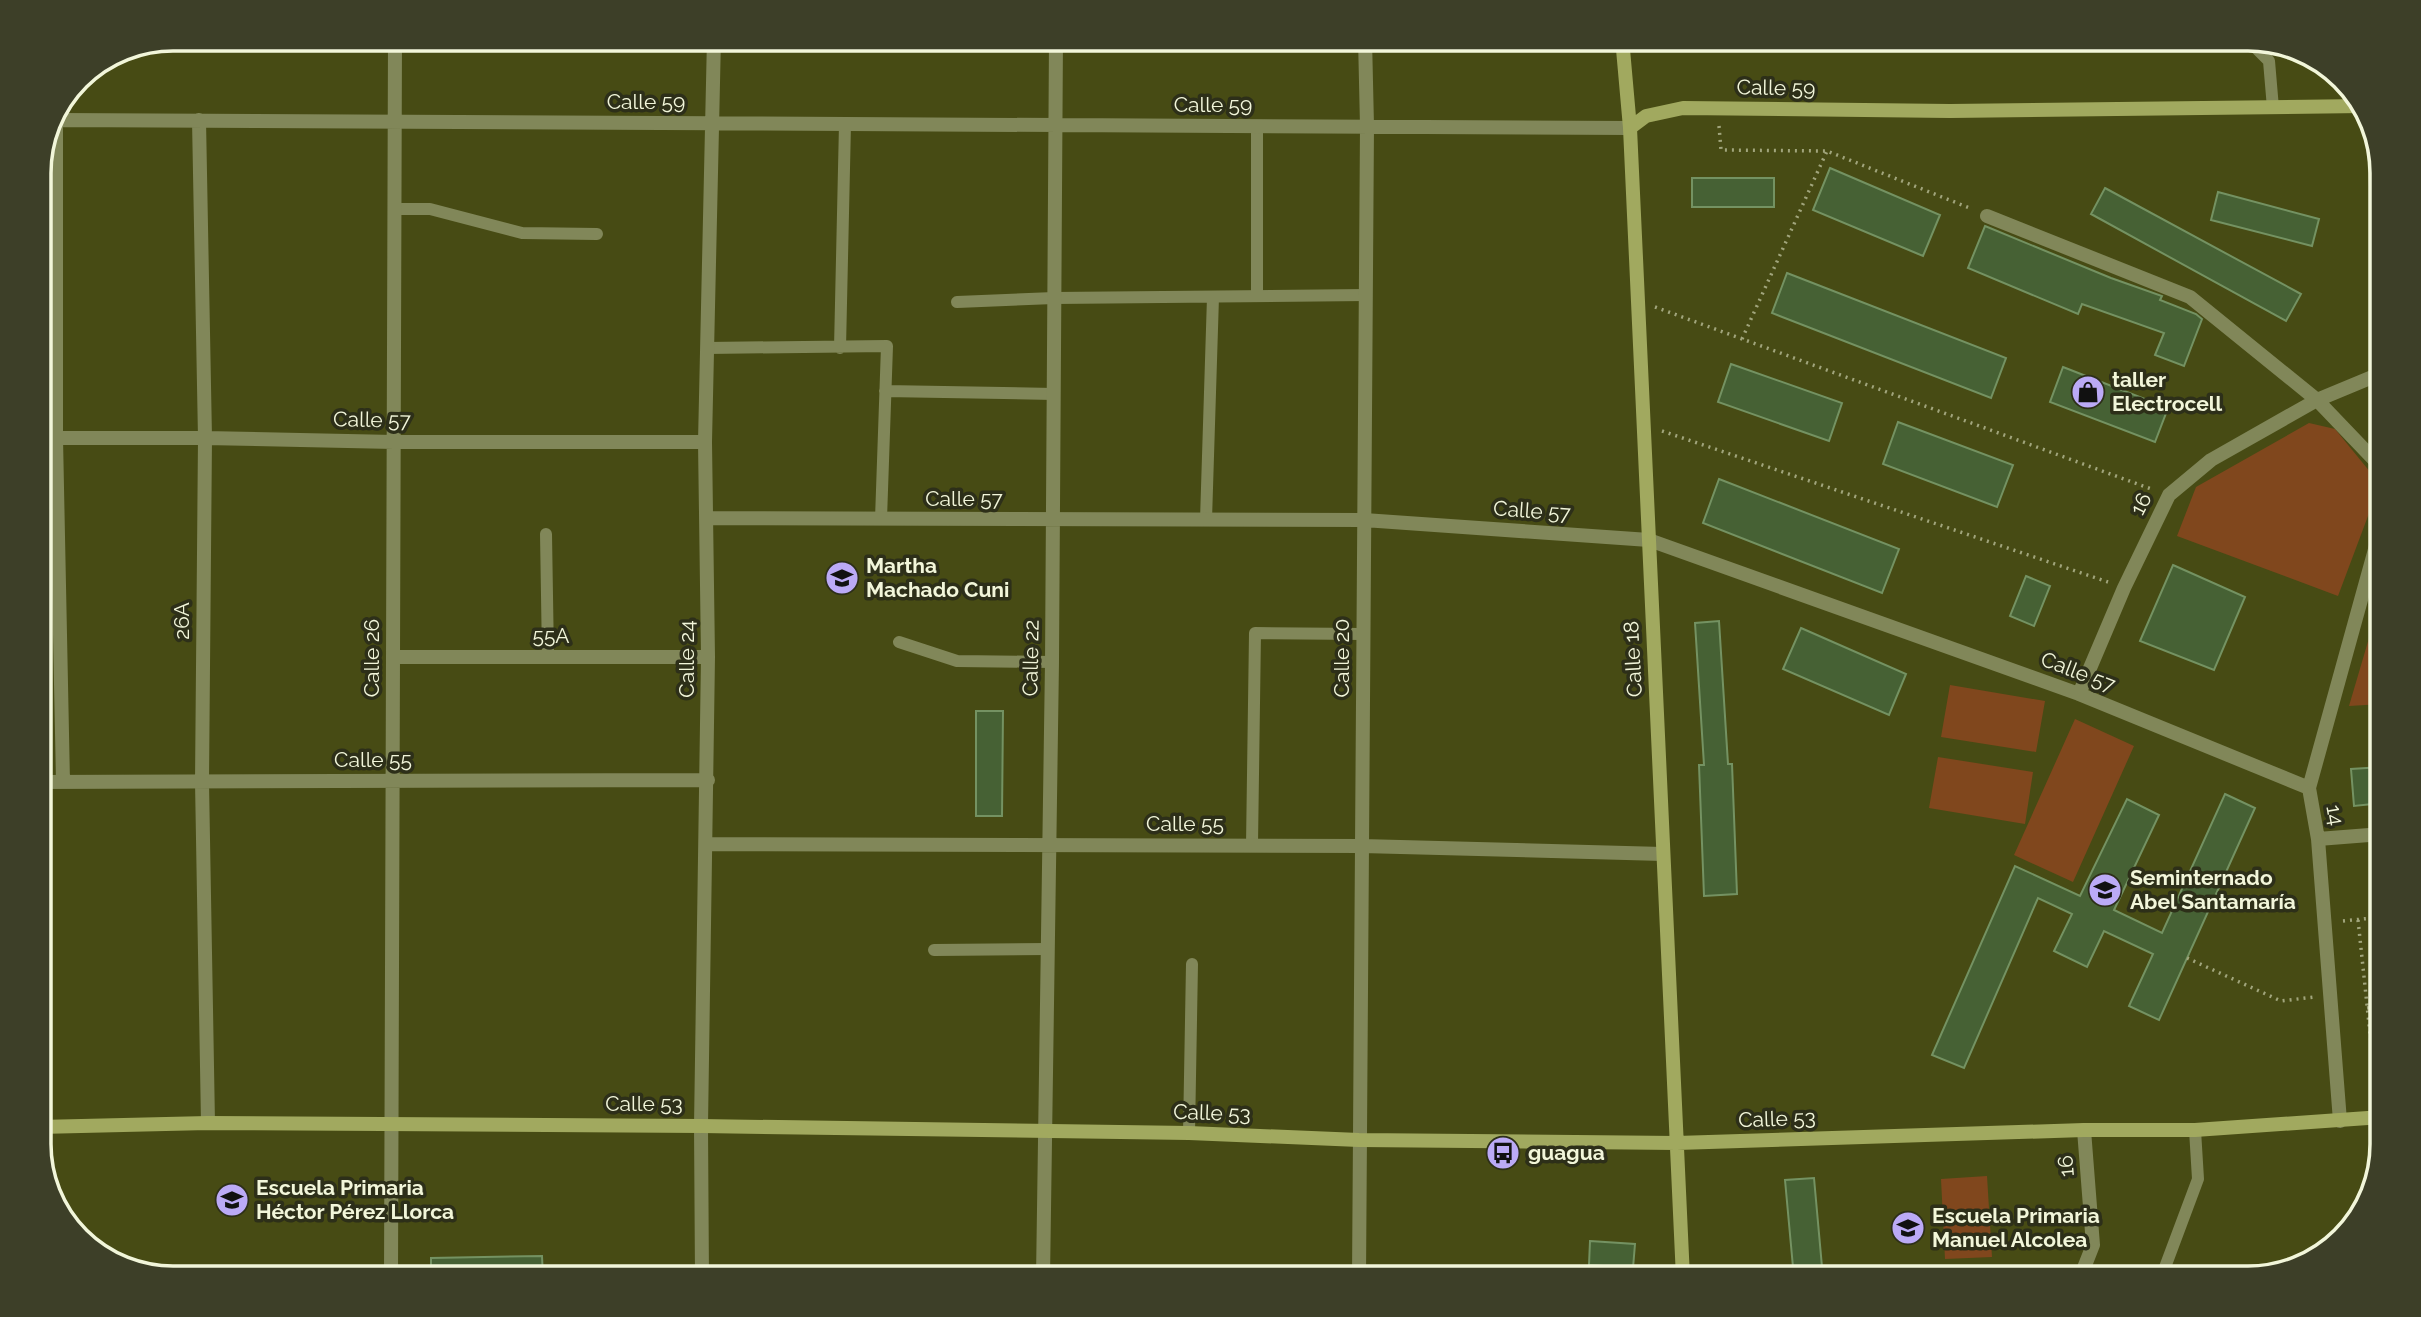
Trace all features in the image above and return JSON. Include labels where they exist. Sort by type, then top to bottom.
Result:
[{"type":"street","name":"Calle 26","points":[[391,1266],[395,51]]},
{"type":"street","name":"Calle 24","points":[[702,1266],[701,1126],[708,780],[705,442],[714,51]]},
{"type":"street","name":"Calle 22","points":[[1043,1266],[1052,662],[1056,51]]},
{"type":"street","name":"Calle 20","points":[[1359,1266],[1366,51]]},
{"type":"street","name":"Calle 18","points":[[1623,51],[1629,128],[1682,1266]]},
{"type":"street","name":"Calle 59","points":[[63,120],[1629,128],[1646,116],[1683,108],[1950,111],[2351,106]]},
{"type":"street","name":"26A","points":[[200,120],[205,438],[202,782],[208,1123]]},
{"type":"street","points":[[57,136],[56,438],[63,782]]},
{"type":"street","points":[[1987,216],[2190,297],[2317,400],[2370,455]]},
{"type":"street","name":"16","points":[[2080,694],[2123,588],[2169,495],[2211,460],[2317,400],[2370,378]]},
{"type":"street","name":"Calle 57","points":[[51,438],[705,442]]},
{"type":"street","name":"Calle 57","points":[[706,518],[1364,520],[1649,540],[2080,694],[2309,788]]},
{"type":"street","name":"14","points":[[2340,1121],[2318,839],[2309,788],[2370,567]]},
{"type":"street","name":"55A","points":[[393,657],[708,657]]},
{"type":"street","name":"Calle 55","points":[[51,782],[708,780]]},
{"type":"street","points":[[2318,839],[2370,835]]},
{"type":"street","name":"Calle 55","points":[[706,844],[1362,846],[1663,854]]},
{"type":"street","name":"Calle 53","points":[[51,1127],[208,1123],[701,1126],[1189,1133],[1359,1140],[1676,1143],[2084,1130],[2195,1130],[2370,1118]]},
{"type":"street","name":"16","points":[[2084,1130],[2094,1245],[2085,1266]]},
{"type":"lane","points":[[2260,52],[2269,61],[2273,108]]},
{"type":"lane","points":[[840,348],[845,124]]},
{"type":"lane","points":[[1257,126],[1257,296]]},
{"type":"lane","points":[[396,209],[430,209],[522,233],[597,234]]},
{"type":"lane","points":[[957,303],[1054,298],[1366,295]]},
{"type":"lane","points":[[1206,520],[1213,296]]},
{"type":"lane","points":[[707,348],[887,346],[881,519]]},
{"type":"lane","points":[[885,391],[1054,394]]},
{"type":"lane","points":[[546,534],[548,657]]},
{"type":"lane","points":[[1252,845],[1255,633],[1363,634]]},
{"type":"lane","points":[[899,642],[957,662],[1052,662]]},
{"type":"lane","points":[[934,950],[1048,949]]},
{"type":"lane","points":[[1189,1133],[1192,964]]},
{"type":"lane","points":[[2166,1266],[2198,1180],[2195,1130]]},
{"type":"path","points":[[1716,108],[1721,150],[1827,151],[1987,216]]},
{"type":"path","points":[[1742,339],[1827,151]]},
{"type":"path","points":[[1637,301],[2169,495]]},
{"type":"path","points":[[1643,424],[2123,588]]},
{"type":"path","points":[[2324,923],[2370,918]]},
{"type":"path","points":[[2358,920],[2370,1035]]},
{"type":"path","points":[[2187,958],[2281,1001],[2330,995]]},
{"type":"shaded area","points":[[2309,423],[2335,429],[2370,472],[2370,511],[2338,596],[2177,536],[2196,487]]},
{"type":"shaded area","points":[[2370,635],[2370,705],[2349,706]]},
{"type":"shaded area","points":[[1950,685],[2045,701],[2036,752],[1941,737]]},
{"type":"shaded area","points":[[2075,719],[2134,746],[2073,882],[2014,855]]},
{"type":"shaded area","points":[[1938,757],[2033,772],[2025,824],[1929,808]]},
{"type":"shaded area","points":[[1987,1176],[1992,1257],[1945,1259],[1941,1179]]},
{"type":"building","points":[[1830,168],[1940,215],[1923,256],[1813,210]]},
{"type":"building","points":[[1692,178],[1774,178],[1774,207],[1692,207]]},
{"type":"building","points":[[2105,188],[2301,294],[2286,321],[2091,214]]},
{"type":"building","points":[[2218,192],[2319,219],[2312,246],[2211,220]]},
{"type":"building","points":[[1985,226],[2162,296],[2160,300],[2196,314],[2202,319],[2184,366],[2155,355],[2164,333],[2082,304],[2078,314],[1968,268]]},
{"type":"building","points":[[1787,273],[2006,358],[1991,398],[1772,313]]},
{"type":"building","points":[[1731,364],[1842,403],[1829,441],[1718,402]]},
{"type":"building","points":[[2063,367],[2168,408],[2155,442],[2050,402]]},
{"type":"building","points":[[1898,422],[2013,465],[1997,507],[1883,464]]},
{"type":"building","points":[[1719,479],[1899,549],[1882,593],[1703,523]]},
{"type":"building","points":[[2173,565],[2245,597],[2214,670],[2140,641]]},
{"type":"building","points":[[2026,576],[2050,586],[2034,626],[2010,616]]},
{"type":"building","points":[[1719,621],[1728,764],[1732,764],[1737,894],[1704,896],[1699,765],[1704,765],[1695,623]]},
{"type":"building","points":[[1801,628],[1906,674],[1889,715],[1783,669]]},
{"type":"building","points":[[976,711],[1003,711],[1002,816],[976,816]]},
{"type":"building","points":[[2370,768],[2370,804],[2354,806],[2351,769]]},
{"type":"building","points":[[2225,794],[2255,808],[2159,1020],[2129,1006],[2153,954],[2104,931],[2087,967],[2054,951],[2072,914],[2038,898],[1964,1068],[1932,1055],[2015,866],[2080,896],[2127,799],[2159,815],[2114,910],[2162,933]]},
{"type":"building","points":[[1814,1178],[1822,1266],[1793,1266],[1785,1180]]},
{"type":"building","points":[[1590,1241],[1635,1244],[1633,1266],[1589,1265]]},
{"type":"building","points":[[542,1256],[542,1266],[431,1266],[431,1258]]},
{"type":"place","name":"taller Electrocell","points":[[2088,392]]},
{"type":"place","name":"Martha Machado Cuni","points":[[842,578]]},
{"type":"place","name":"Seminternado Abel Santamaría","points":[[2105,890]]},
{"type":"place","name":"guagua","points":[[1503,1153]]},
{"type":"place","name":"Escuela Primaria Héctor Pérez Llorca","points":[[232,1200]]},
{"type":"place","name":"Escuela Primaria Manuel Alcolea","points":[[1908,1228]]}]
